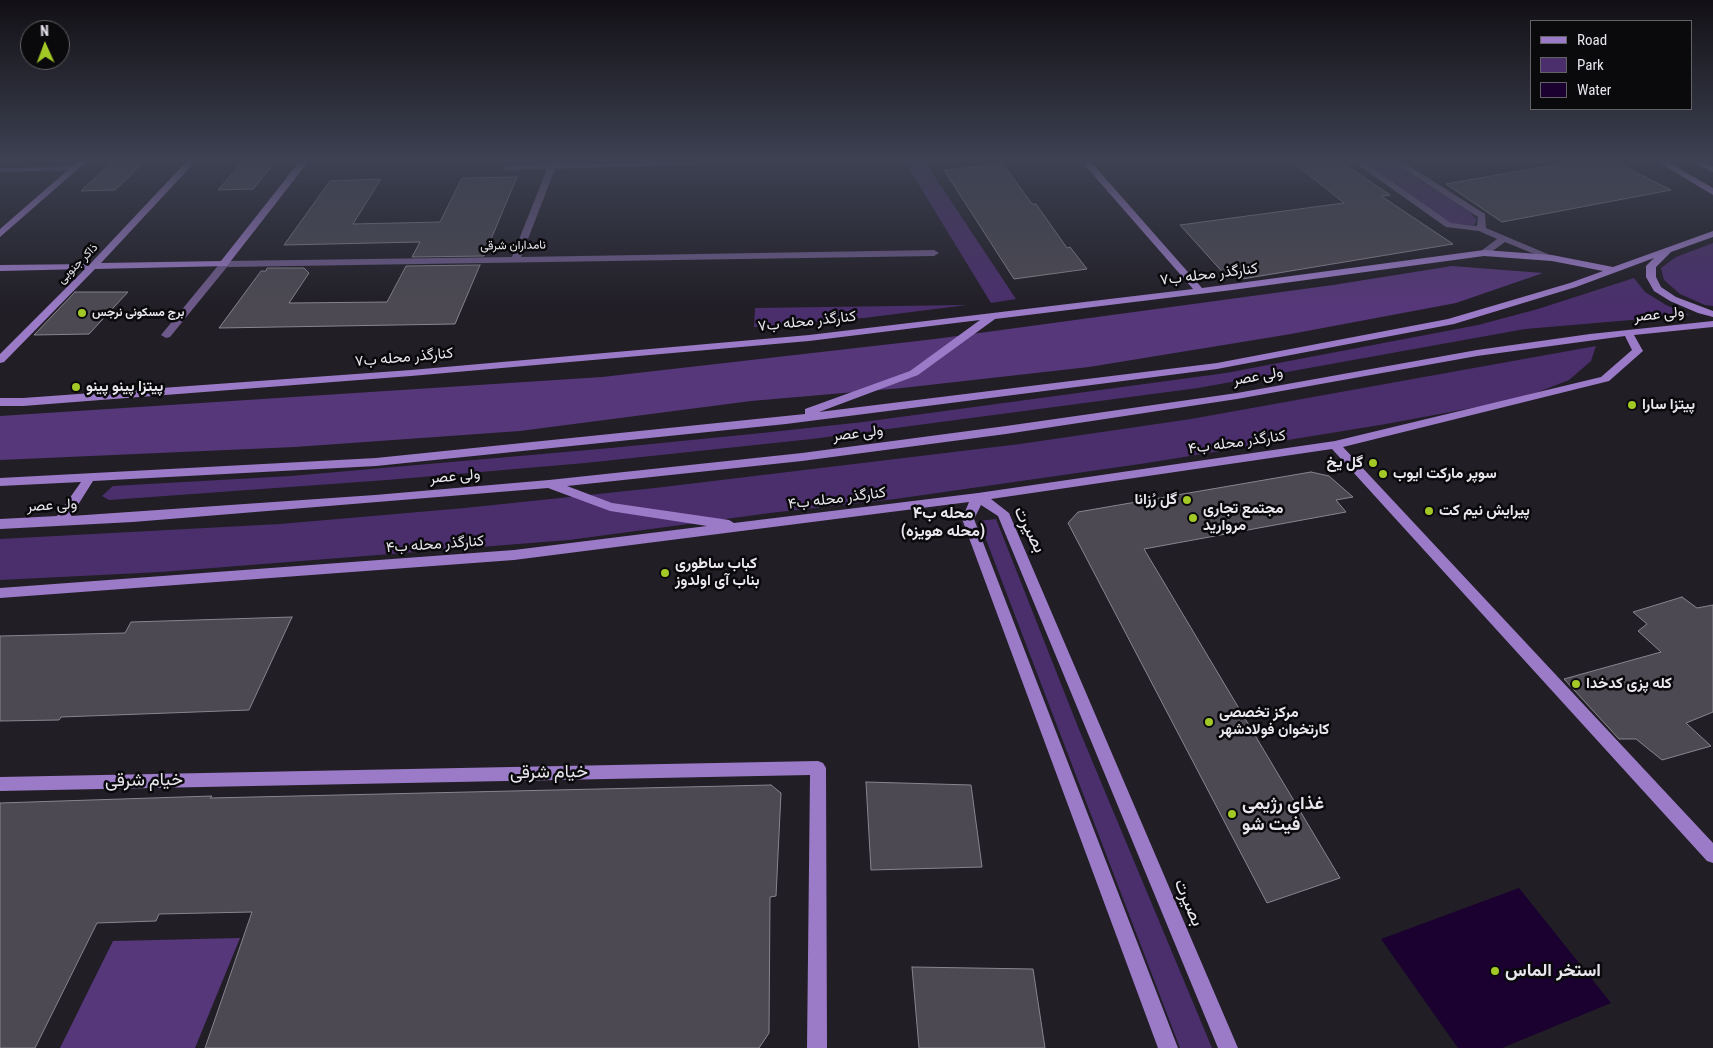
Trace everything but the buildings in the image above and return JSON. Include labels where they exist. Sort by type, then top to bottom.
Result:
[{"type":"street","points":[[0,234],[26,211]]},
{"type":"street","name":"ذاکر جنوبی","points":[[0,360],[93,267],[145,211]]},
{"type":"street","points":[[166,335],[266,211]]},
{"type":"street","points":[[516,258],[535,211]]},
{"type":"street","points":[[1129,211],[1200,291]]},
{"type":"street","points":[[1429,211],[1449,225],[1481,229],[1552,258]]},
{"type":"street","points":[[1474,211],[1482,216],[1481,229]]},
{"type":"street","name":"ولی عصر","points":[[0,482],[376,462],[786,420],[1217,366],[1450,322],[1573,285],[1713,234]]},
{"type":"street","points":[[1484,253],[1503,239]]},
{"type":"street","points":[[1668,250],[1651,266],[1651,277],[1657,290],[1673,300],[1713,314]]},
{"type":"street","name":"نامداران شرقی","points":[[0,268],[516,258],[934,253]]},
{"type":"street","name":"کنارگذر محله ب۷","points":[[0,402],[23,402],[411,373],[809,338],[1200,291],[1484,253],[1552,258],[1613,270]]},
{"type":"street","points":[[786,420],[914,374],[993,316]]},
{"type":"street","name":"ولی عصر","points":[[0,524],[365,500],[549,484],[802,457],[1006,430],[1237,396],[1477,353],[1713,324]]},
{"type":"street","name":"کنارگذر محله ب۴","points":[[0,593],[514,555],[978,497],[1335,444],[1605,379],[1638,351],[1628,333]]},
{"type":"street","points":[[1335,444],[1713,855]]},
{"type":"street","points":[[61,521],[90,477]]},
{"type":"street","points":[[549,484],[610,507],[744,527]]},
{"type":"street","points":[[978,497],[968,518],[1168,1048]]},
{"type":"street","name":"بصیرت","points":[[978,497],[1003,513],[1228,1048]]},
{"type":"street","name":"خیام شرقی","points":[[0,784],[818,768],[817,1048]]},
{"type":"green space","points":[[935,211],[957,211],[1016,299],[991,303]]},
{"type":"green space","points":[[1433,211],[1468,211],[1477,220],[1474,225],[1452,224]]},
{"type":"green space","points":[[1713,243],[1713,306],[1705,305],[1680,294],[1664,280],[1661,268],[1676,257]]},
{"type":"green space","points":[[1634,278],[1645,292],[1666,305],[1690,315],[1525,329],[1198,388],[812,439],[585,463],[387,480],[109,500],[102,496],[113,486],[291,476],[611,448],[863,422],[1226,373],[1478,325],[1538,309]]},
{"type":"green space","points":[[967,305],[864,318],[754,327],[755,308]]},
{"type":"green space","points":[[1596,346],[1591,361],[1569,380],[1533,394],[1493,404],[1386,424],[1147,463],[895,499],[770,513],[569,540],[161,572],[0,580],[0,539],[280,524],[465,508],[655,488],[1020,444],[1191,419]]},
{"type":"green space","points":[[996,519],[1078,727],[1212,1048],[1180,1048],[979,521]]},
{"type":"shaded area","points":[[1452,266],[1543,273],[1456,303],[1291,334],[1089,367],[902,388],[751,401],[520,431],[295,447],[0,460],[0,416],[602,377],[935,339],[1333,285]]},
{"type":"shaded area","points":[[240,938],[195,1048],[60,1048],[113,941]]},
{"type":"water","name":"استخر الماس","points":[[1519,888],[1611,1003],[1502,1048],[1458,1048],[1381,939]]},
{"type":"place","name":"برج مسکونی نرجس","points":[[82,313]]},
{"type":"place","name":"پیتزا پینو پینو","points":[[76,387]]},
{"type":"place","name":"پیتزا سارا","points":[[1632,405]]},
{"type":"place","name":"گل یخ","points":[[1373,463]]},
{"type":"place","name":"سوپر مارکت ایوب","points":[[1383,474]]},
{"type":"place","name":"گل رُزانا","points":[[1187,500]]},
{"type":"place","name":"پیرایش نیم کت","points":[[1429,511]]},
{"type":"place","name":"مجتمع تجاری مروارید","points":[[1193,518]]},
{"type":"place","name":"کباب ساطوری بناب آی اولدوز","points":[[665,573]]},
{"type":"place","name":"کله پزی کدخدا","points":[[1576,684]]},
{"type":"place","name":"مرکز تخصصی کارتخوان فولادشهر","points":[[1209,722]]},
{"type":"place","name":"غذای رژیمی فیت شو","points":[[1232,814]]},
{"type":"place","name":"استخر الماس","points":[[1495,971]]},
{"type":"district","name":"محله ب۴ (محله هویزه)","points":[[943,523]]}]
